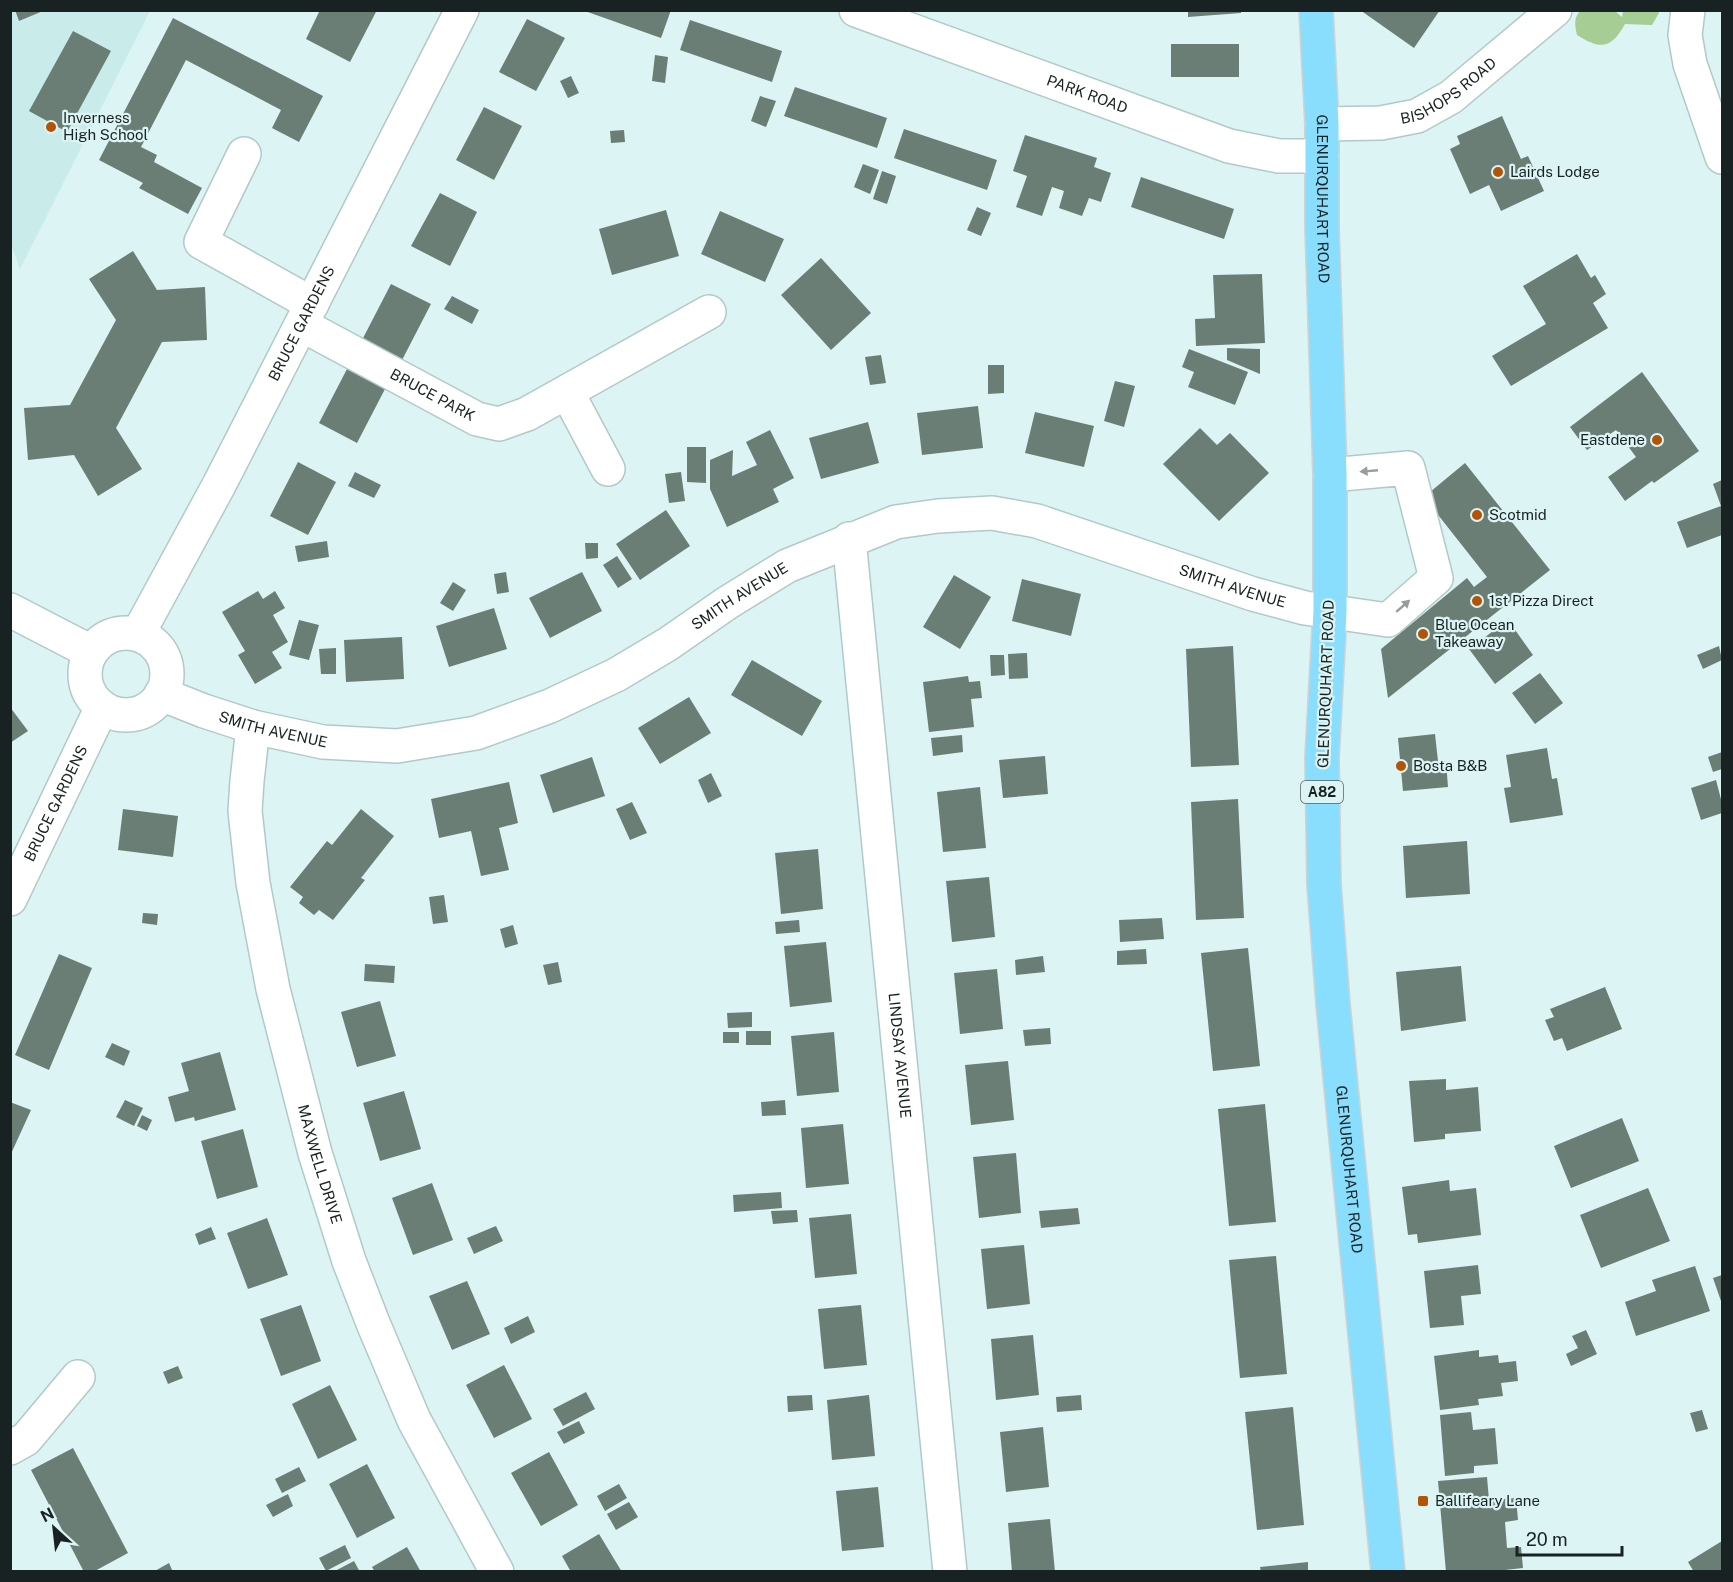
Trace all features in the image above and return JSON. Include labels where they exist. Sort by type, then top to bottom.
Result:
[{"type":"highway","name":"GLENURQUHART ROAD","points":[[1316,10],[1322,140],[1322,238],[1330,475],[1330,611],[1322,758],[1324,884],[1334,1014],[1388,1572]]},
{"type":"street","name":"BRUCE GARDENS","points":[[138,634],[307,315],[462,10]]},
{"type":"street","name":"PARK ROAD","points":[[856,10],[1229,146],[1280,156],[1322,140]]},
{"type":"street","name":"BISHOPS ROAD","points":[[1322,140],[1417,116],[1450,97],[1555,10]]},
{"type":"street","points":[[1688,10],[1684,35],[1690,64],[1722,158]]},
{"type":"street","name":"BRUCE PARK","points":[[244,153],[201,242],[307,315],[477,419],[499,424],[527,414],[709,312]]},
{"type":"street","points":[[567,392],[608,469]]},
{"type":"street","name":"SMITH AVENUE","points":[[161,694],[253,727],[323,742],[397,746],[476,733],[550,706],[616,675],[668,644],[727,603],[787,566],[849,539],[896,522],[938,516],[992,513],[1037,521],[1253,594],[1305,608],[1388,620],[1436,578],[1408,468],[1330,475]]},
{"type":"street","name":"LINDSAY AVENUE","points":[[849,539],[950,1572]]},
{"type":"street","points":[[10,610],[91,652]]},
{"type":"street","points":[[138,634],[149,639],[158,648],[167,670],[166,683],[161,694],[152,705],[141,711],[127,714],[114,713],[102,707],[90,693],[85,676],[86,664],[91,652],[111,635],[138,634]]},
{"type":"street","name":"BRUCE GARDENS","points":[[10,898],[102,707]]},
{"type":"street","name":"MAXWELL DRIVE","points":[[253,727],[245,812],[253,883],[273,989],[315,1152],[349,1261],[414,1420],[497,1572]]},
{"type":"street","points":[[10,1448],[26,1439],[78,1377]]},
{"type":"shaded area","name":"Inverness High School","points":[[11,11],[150,11],[20,269],[11,244]]},
{"type":"green space","points":[[1581,10],[1615,11],[1622,17],[1623,11],[1658,11],[1659,13],[1652,25],[1625,24],[1615,38],[1599,45],[1577,35],[1575,25]]},
{"type":"building","points":[[15,10],[43,10],[43,11],[19,21]]},
{"type":"building","points":[[320,10],[377,10],[350,62],[306,39]]},
{"type":"building","points":[[582,10],[671,10],[661,38]]},
{"type":"building","points":[[1188,10],[1241,10],[1241,13],[1188,17]]},
{"type":"building","points":[[1360,10],[1440,10],[1414,48]]},
{"type":"building","points":[[173,18],[323,96],[299,142],[272,128],[281,110],[186,60],[141,147],[157,155],[154,162],[202,188],[188,214],[139,188],[143,183],[99,160]]},
{"type":"building","points":[[527,19],[565,38],[536,91],[499,72]]},
{"type":"building","points":[[690,20],[782,51],[772,82],[680,50]]},
{"type":"building","points":[[73,31],[111,51],[67,132],[29,111]]},
{"type":"building","points":[[1171,44],[1239,44],[1239,77],[1171,77]]},
{"type":"building","points":[[655,55],[668,57],[665,83],[652,81]]},
{"type":"building","points":[[571,76],[579,93],[568,98],[560,81]]},
{"type":"building","points":[[795,87],[887,118],[877,148],[784,116]]},
{"type":"building","points":[[760,96],[776,101],[766,127],[751,121]]},
{"type":"building","points":[[484,107],[522,126],[494,180],[456,160]]},
{"type":"building","name":"Lairds Lodge","points":[[1502,116],[1521,159],[1528,156],[1544,191],[1501,211],[1489,185],[1470,194],[1450,149],[1460,144],[1457,136]]},
{"type":"building","points":[[904,129],[997,160],[987,190],[894,158]]},
{"type":"building","points":[[624,130],[625,142],[611,143],[610,131]]},
{"type":"building","points":[[1025,135],[1097,158],[1094,167],[1111,173],[1101,202],[1089,198],[1082,216],[1059,208],[1064,191],[1052,187],[1042,216],[1016,207],[1027,176],[1013,171]]},
{"type":"building","points":[[863,164],[879,170],[870,194],[854,187]]},
{"type":"building","points":[[882,171],[896,176],[887,204],[873,199]]},
{"type":"building","points":[[1141,177],[1234,209],[1224,239],[1131,207]]},
{"type":"building","points":[[440,193],[477,212],[450,266],[411,246]]},
{"type":"building","points":[[977,207],[991,213],[981,236],[967,230]]},
{"type":"building","points":[[666,210],[679,256],[612,275],[599,229]]},
{"type":"building","points":[[720,211],[784,239],[765,282],[701,254]]},
{"type":"building","points":[[133,251],[157,290],[205,287],[207,340],[162,342],[116,428],[142,469],[98,496],[74,455],[28,460],[24,408],[70,405],[116,320],[89,279]]},
{"type":"building","points":[[1577,254],[1591,278],[1595,275],[1606,294],[1593,303],[1608,328],[1511,386],[1492,356],[1546,324],[1523,286]]},
{"type":"building","points":[[821,258],[871,313],[831,350],[781,295]]},
{"type":"building","points":[[1262,274],[1265,343],[1196,346],[1195,319],[1215,318],[1213,275]]},
{"type":"building","points":[[391,284],[431,304],[401,362],[361,342]]},
{"type":"building","points":[[452,296],[479,310],[472,324],[444,309]]},
{"type":"building","points":[[1227,348],[1260,349],[1260,374],[1227,360]]},
{"type":"building","points":[[1189,349],[1248,372],[1235,405],[1188,387],[1194,372],[1182,367]]},
{"type":"building","points":[[881,355],[886,383],[870,385],[865,357]]},
{"type":"building","points":[[988,365],[1004,365],[1004,393],[988,394]]},
{"type":"building","points":[[347,369],[385,389],[357,443],[319,423]]},
{"type":"building","name":"Eastdene","points":[[1642,372],[1699,451],[1625,501],[1608,477],[1636,457],[1616,430],[1587,450],[1570,427]]},
{"type":"building","points":[[1115,381],[1135,386],[1124,427],[1104,421]]},
{"type":"building","points":[[978,406],[983,448],[922,455],[917,413]]},
{"type":"building","points":[[1035,412],[1094,426],[1084,467],[1025,453]]},
{"type":"building","points":[[868,422],[879,463],[821,479],[809,438]]},
{"type":"building","points":[[1200,428],[1217,445],[1230,433],[1269,473],[1219,521],[1163,464]]},
{"type":"building","points":[[770,430],[794,478],[773,489],[779,502],[727,527],[710,489],[710,460],[733,450],[732,476],[757,465],[746,442]]},
{"type":"building","points":[[687,447],[706,447],[706,483],[687,482]]},
{"type":"building","points":[[298,462],[336,482],[308,535],[270,516]]},
{"type":"building","points":[[1465,463],[1550,570],[1388,698],[1381,649],[1467,578],[1474,587],[1487,577],[1424,497]]},
{"type":"building","points":[[355,472],[381,485],[374,498],[348,486]]},
{"type":"building","points":[[681,472],[685,501],[669,503],[665,474]]},
{"type":"building","points":[[1722,480],[1722,535],[1687,548],[1677,522],[1721,506],[1713,484]]},
{"type":"building","points":[[666,510],[690,546],[640,580],[616,544]]},
{"type":"building","points":[[327,541],[329,557],[298,562],[295,546]]},
{"type":"building","points":[[585,543],[598,543],[598,558],[586,559]]},
{"type":"building","points":[[617,556],[632,579],[618,588],[603,565]]},
{"type":"building","points":[[506,572],[509,592],[497,594],[494,574]]},
{"type":"building","points":[[582,572],[602,611],[550,638],[529,598]]},
{"type":"building","points":[[954,575],[991,597],[960,649],[923,627]]},
{"type":"building","points":[[1022,579],[1081,594],[1071,636],[1012,621]]},
{"type":"building","points":[[453,582],[466,590],[453,611],[440,603]]},
{"type":"building","points":[[258,591],[263,599],[275,591],[285,608],[273,615],[288,642],[272,652],[282,668],[255,684],[238,655],[245,651],[222,612]]},
{"type":"building","points":[[494,608],[507,649],[449,667],[436,626]]},
{"type":"building","points":[[299,620],[319,625],[309,660],[289,655]]},
{"type":"building","points":[[1508,620],[1533,655],[1495,684],[1469,649]]},
{"type":"building","points":[[402,637],[404,679],[346,682],[344,640]]},
{"type":"building","points":[[1233,646],[1239,765],[1191,767],[1186,649]]},
{"type":"building","points":[[1719,646],[1722,660],[1703,669],[1697,655]]},
{"type":"building","points":[[336,648],[336,674],[321,674],[319,649]]},
{"type":"building","points":[[1027,653],[1028,678],[1009,679],[1008,654]]},
{"type":"building","points":[[990,655],[1004,655],[1005,675],[991,676]]},
{"type":"building","points":[[752,660],[822,701],[802,736],[731,695]]},
{"type":"building","points":[[1540,673],[1563,703],[1535,724],[1512,693]]},
{"type":"building","points":[[968,676],[969,682],[980,681],[982,698],[971,699],[974,727],[929,732],[923,682]]},
{"type":"building","points":[[689,697],[711,733],[660,764],[638,728]]},
{"type":"building","points":[[10,707],[28,731],[10,743]]},
{"type":"building","points":[[1435,734],[1438,761],[1446,761],[1448,787],[1403,791],[1398,738]]},
{"type":"building","points":[[962,735],[963,752],[933,756],[931,738]]},
{"type":"building","points":[[1547,748],[1552,779],[1557,778],[1563,815],[1510,823],[1504,788],[1511,787],[1506,755]]},
{"type":"building","points":[[1722,752],[1722,769],[1713,772],[1708,757]]},
{"type":"building","points":[[1045,756],[1048,794],[1003,798],[999,760]]},
{"type":"building","points":[[592,757],[605,796],[553,813],[540,775]]},
{"type":"building","points":[[711,773],[722,796],[708,803],[698,780]]},
{"type":"building","points":[[1716,780],[1722,813],[1701,820],[1691,788]]},
{"type":"building","points":[[509,782],[518,823],[499,828],[509,870],[481,876],[471,831],[439,838],[431,799]]},
{"type":"building","points":[[980,787],[986,848],[943,852],[937,792]]},
{"type":"building","points":[[1238,799],[1244,918],[1196,920],[1191,802]]},
{"type":"building","points":[[632,802],[647,833],[630,840],[616,809]]},
{"type":"building","points":[[123,809],[178,816],[173,857],[118,850]]},
{"type":"building","points":[[361,809],[394,836],[361,878],[365,880],[333,920],[319,910],[314,915],[299,903],[303,897],[290,887],[327,841],[332,845]]},
{"type":"building","points":[[1467,841],[1470,894],[1406,898],[1403,846]]},
{"type":"building","points":[[818,849],[823,909],[781,914],[775,853]]},
{"type":"building","points":[[989,877],[995,937],[952,942],[946,881]]},
{"type":"building","points":[[444,895],[448,922],[433,924],[429,897]]},
{"type":"building","points":[[143,913],[158,914],[157,925],[142,923]]},
{"type":"building","points":[[1162,918],[1164,939],[1120,942],[1119,920]]},
{"type":"building","points":[[799,920],[800,932],[776,934],[775,922]]},
{"type":"building","points":[[513,925],[518,944],[505,948],[500,929]]},
{"type":"building","points":[[826,942],[832,1002],[790,1007],[784,946]]},
{"type":"building","points":[[1248,948],[1260,1066],[1213,1071],[1201,953]]},
{"type":"building","points":[[1146,949],[1147,964],[1117,965],[1117,951]]},
{"type":"building","points":[[59,954],[92,968],[49,1070],[15,1055]]},
{"type":"building","points":[[1043,956],[1045,972],[1016,975],[1015,960]]},
{"type":"building","points":[[558,962],[562,982],[548,985],[543,965]]},
{"type":"building","points":[[365,964],[395,966],[394,983],[364,981]]},
{"type":"building","points":[[1461,966],[1466,1021],[1401,1031],[1396,972]]},
{"type":"building","points":[[997,969],[1003,1029],[960,1034],[954,973]]},
{"type":"building","points":[[1605,987],[1622,1029],[1567,1051],[1562,1038],[1554,1041],[1545,1020],[1554,1017],[1550,1009]]},
{"type":"building","points":[[380,1001],[396,1056],[357,1067],[341,1012]]},
{"type":"building","points":[[752,1012],[752,1027],[728,1028],[727,1013]]},
{"type":"building","points":[[1050,1028],[1051,1044],[1025,1046],[1023,1030]]},
{"type":"building","points":[[746,1031],[771,1031],[771,1045],[746,1045]]},
{"type":"building","points":[[723,1032],[739,1032],[739,1043],[723,1043]]},
{"type":"building","points":[[834,1032],[839,1092],[797,1096],[791,1036]]},
{"type":"building","points":[[112,1043],[130,1051],[124,1066],[105,1057]]},
{"type":"building","points":[[220,1052],[236,1110],[195,1121],[194,1117],[175,1122],[168,1097],[189,1091],[181,1063]]},
{"type":"building","points":[[1008,1061],[1014,1120],[971,1125],[965,1065]]},
{"type":"building","points":[[1446,1079],[1446,1090],[1478,1087],[1481,1131],[1445,1134],[1445,1139],[1414,1142],[1409,1081]]},
{"type":"building","points":[[404,1091],[421,1149],[380,1161],[363,1103]]},
{"type":"building","points":[[125,1100],[143,1108],[134,1126],[116,1117]]},
{"type":"building","points":[[785,1100],[786,1115],[762,1116],[761,1102]]},
{"type":"building","points":[[10,1102],[31,1110],[10,1156]]},
{"type":"building","points":[[1265,1104],[1276,1222],[1229,1226],[1218,1109]]},
{"type":"building","points":[[142,1115],[152,1120],[147,1131],[137,1126]]},
{"type":"building","points":[[1622,1118],[1639,1161],[1571,1188],[1554,1146]]},
{"type":"building","points":[[843,1124],[849,1184],[806,1188],[801,1128]]},
{"type":"building","points":[[243,1129],[258,1187],[217,1199],[201,1141]]},
{"type":"building","points":[[1016,1153],[1021,1213],[979,1218],[973,1157]]},
{"type":"building","points":[[1449,1180],[1450,1191],[1476,1188],[1481,1235],[1418,1243],[1417,1234],[1408,1235],[1402,1187]]},
{"type":"building","points":[[432,1183],[453,1240],[413,1255],[392,1198]]},
{"type":"building","points":[[1648,1188],[1670,1241],[1601,1268],[1580,1215]]},
{"type":"building","points":[[781,1192],[782,1208],[734,1212],[733,1195]]},
{"type":"building","points":[[1078,1208],[1080,1224],[1041,1228],[1039,1211]]},
{"type":"building","points":[[797,1210],[798,1222],[773,1224],[771,1211]]},
{"type":"building","points":[[851,1214],[857,1274],[815,1278],[809,1218]]},
{"type":"building","points":[[267,1218],[288,1275],[248,1289],[227,1233]]},
{"type":"building","points":[[496,1226],[503,1241],[474,1254],[467,1238]]},
{"type":"building","points":[[211,1227],[216,1239],[199,1245],[195,1234]]},
{"type":"building","points":[[1024,1245],[1030,1304],[987,1309],[981,1249]]},
{"type":"building","points":[[1276,1256],[1287,1374],[1240,1378],[1229,1260]]},
{"type":"building","points":[[1478,1265],[1481,1294],[1461,1296],[1464,1325],[1430,1328],[1424,1271]]},
{"type":"building","points":[[1695,1266],[1710,1311],[1636,1336],[1625,1302],[1656,1291],[1652,1280]]},
{"type":"building","points":[[1722,1275],[1722,1304],[1713,1278]]},
{"type":"building","points":[[467,1281],[490,1334],[452,1350],[429,1296]]},
{"type":"building","points":[[301,1305],[321,1361],[281,1376],[260,1319]]},
{"type":"building","points":[[861,1305],[867,1365],[824,1369],[818,1309]]},
{"type":"building","points":[[528,1316],[535,1332],[511,1344],[504,1328]]},
{"type":"building","points":[[1586,1330],[1597,1354],[1571,1366],[1566,1354],[1578,1348],[1572,1336]]},
{"type":"building","points":[[1033,1335],[1039,1395],[996,1400],[991,1339]]},
{"type":"building","points":[[1479,1350],[1479,1357],[1498,1355],[1499,1363],[1516,1361],[1518,1381],[1501,1383],[1503,1396],[1478,1399],[1479,1405],[1440,1410],[1434,1356]]},
{"type":"building","points":[[504,1365],[532,1419],[494,1438],[466,1385]]},
{"type":"building","points":[[178,1366],[183,1378],[168,1384],[163,1372]]},
{"type":"building","points":[[330,1385],[357,1440],[318,1459],[292,1404]]},
{"type":"building","points":[[586,1392],[595,1409],[563,1426],[553,1409]]},
{"type":"building","points":[[812,1395],[813,1410],[788,1412],[787,1396]]},
{"type":"building","points":[[869,1395],[875,1456],[832,1460],[827,1400]]},
{"type":"building","points":[[1081,1395],[1082,1410],[1057,1412],[1056,1397]]},
{"type":"building","points":[[1293,1407],[1304,1525],[1257,1530],[1245,1412]]},
{"type":"building","points":[[1702,1410],[1708,1429],[1696,1432],[1690,1413]]},
{"type":"building","points":[[1471,1412],[1473,1430],[1495,1428],[1498,1464],[1474,1466],[1474,1473],[1445,1476],[1440,1415]]},
{"type":"building","points":[[579,1421],[585,1433],[564,1444],[557,1432]]},
{"type":"building","points":[[1043,1427],[1049,1487],[1006,1492],[1000,1432]]},
{"type":"building","points":[[73,1448],[128,1553],[93,1572],[84,1572],[31,1470]]},
{"type":"building","points":[[549,1452],[578,1505],[541,1526],[511,1473]]},
{"type":"building","points":[[367,1464],[395,1518],[357,1538],[329,1484]]},
{"type":"building","points":[[299,1467],[306,1481],[282,1493],[275,1479]]},
{"type":"building","points":[[1487,1477],[1489,1500],[1516,1498],[1518,1520],[1505,1522],[1507,1548],[1521,1547],[1523,1568],[1487,1572],[1446,1572],[1438,1481]]},
{"type":"building","points":[[619,1484],[627,1498],[605,1511],[597,1496]]},
{"type":"building","points":[[878,1487],[884,1547],[842,1551],[836,1491]]},
{"type":"building","points":[[288,1494],[293,1506],[273,1517],[266,1505]]},
{"type":"building","points":[[629,1502],[638,1517],[616,1530],[607,1514]]},
{"type":"building","points":[[1050,1519],[1055,1572],[1012,1572],[1008,1523]]},
{"type":"building","points":[[599,1534],[622,1572],[571,1572],[562,1556]]},
{"type":"building","points":[[1722,1541],[1722,1572],[1694,1572],[1688,1562]]},
{"type":"building","points":[[345,1545],[351,1558],[326,1571],[319,1558]]},
{"type":"building","points":[[407,1547],[421,1572],[375,1572],[372,1567]]},
{"type":"building","points":[[354,1561],[360,1572],[333,1572]]},
{"type":"building","points":[[1308,1562],[1308,1572],[1261,1572],[1260,1567]]},
{"type":"building","points":[[169,1563],[173,1572],[153,1572]]},
{"type":"place","name":"Inverness High School","points":[[51,127]]},
{"type":"place","name":"Lairds Lodge","points":[[1498,172]]},
{"type":"place","name":"Eastdene","points":[[1657,440]]},
{"type":"place","name":"Scotmid","points":[[1477,515]]},
{"type":"place","name":"1st Pizza Direct","points":[[1477,601]]},
{"type":"place","name":"Blue Ocean Takeaway","points":[[1423,634]]},
{"type":"place","name":"Bosta B&B","points":[[1401,766]]},
{"type":"place","name":"Ballifeary Lane","points":[[1423,1501]]}]
